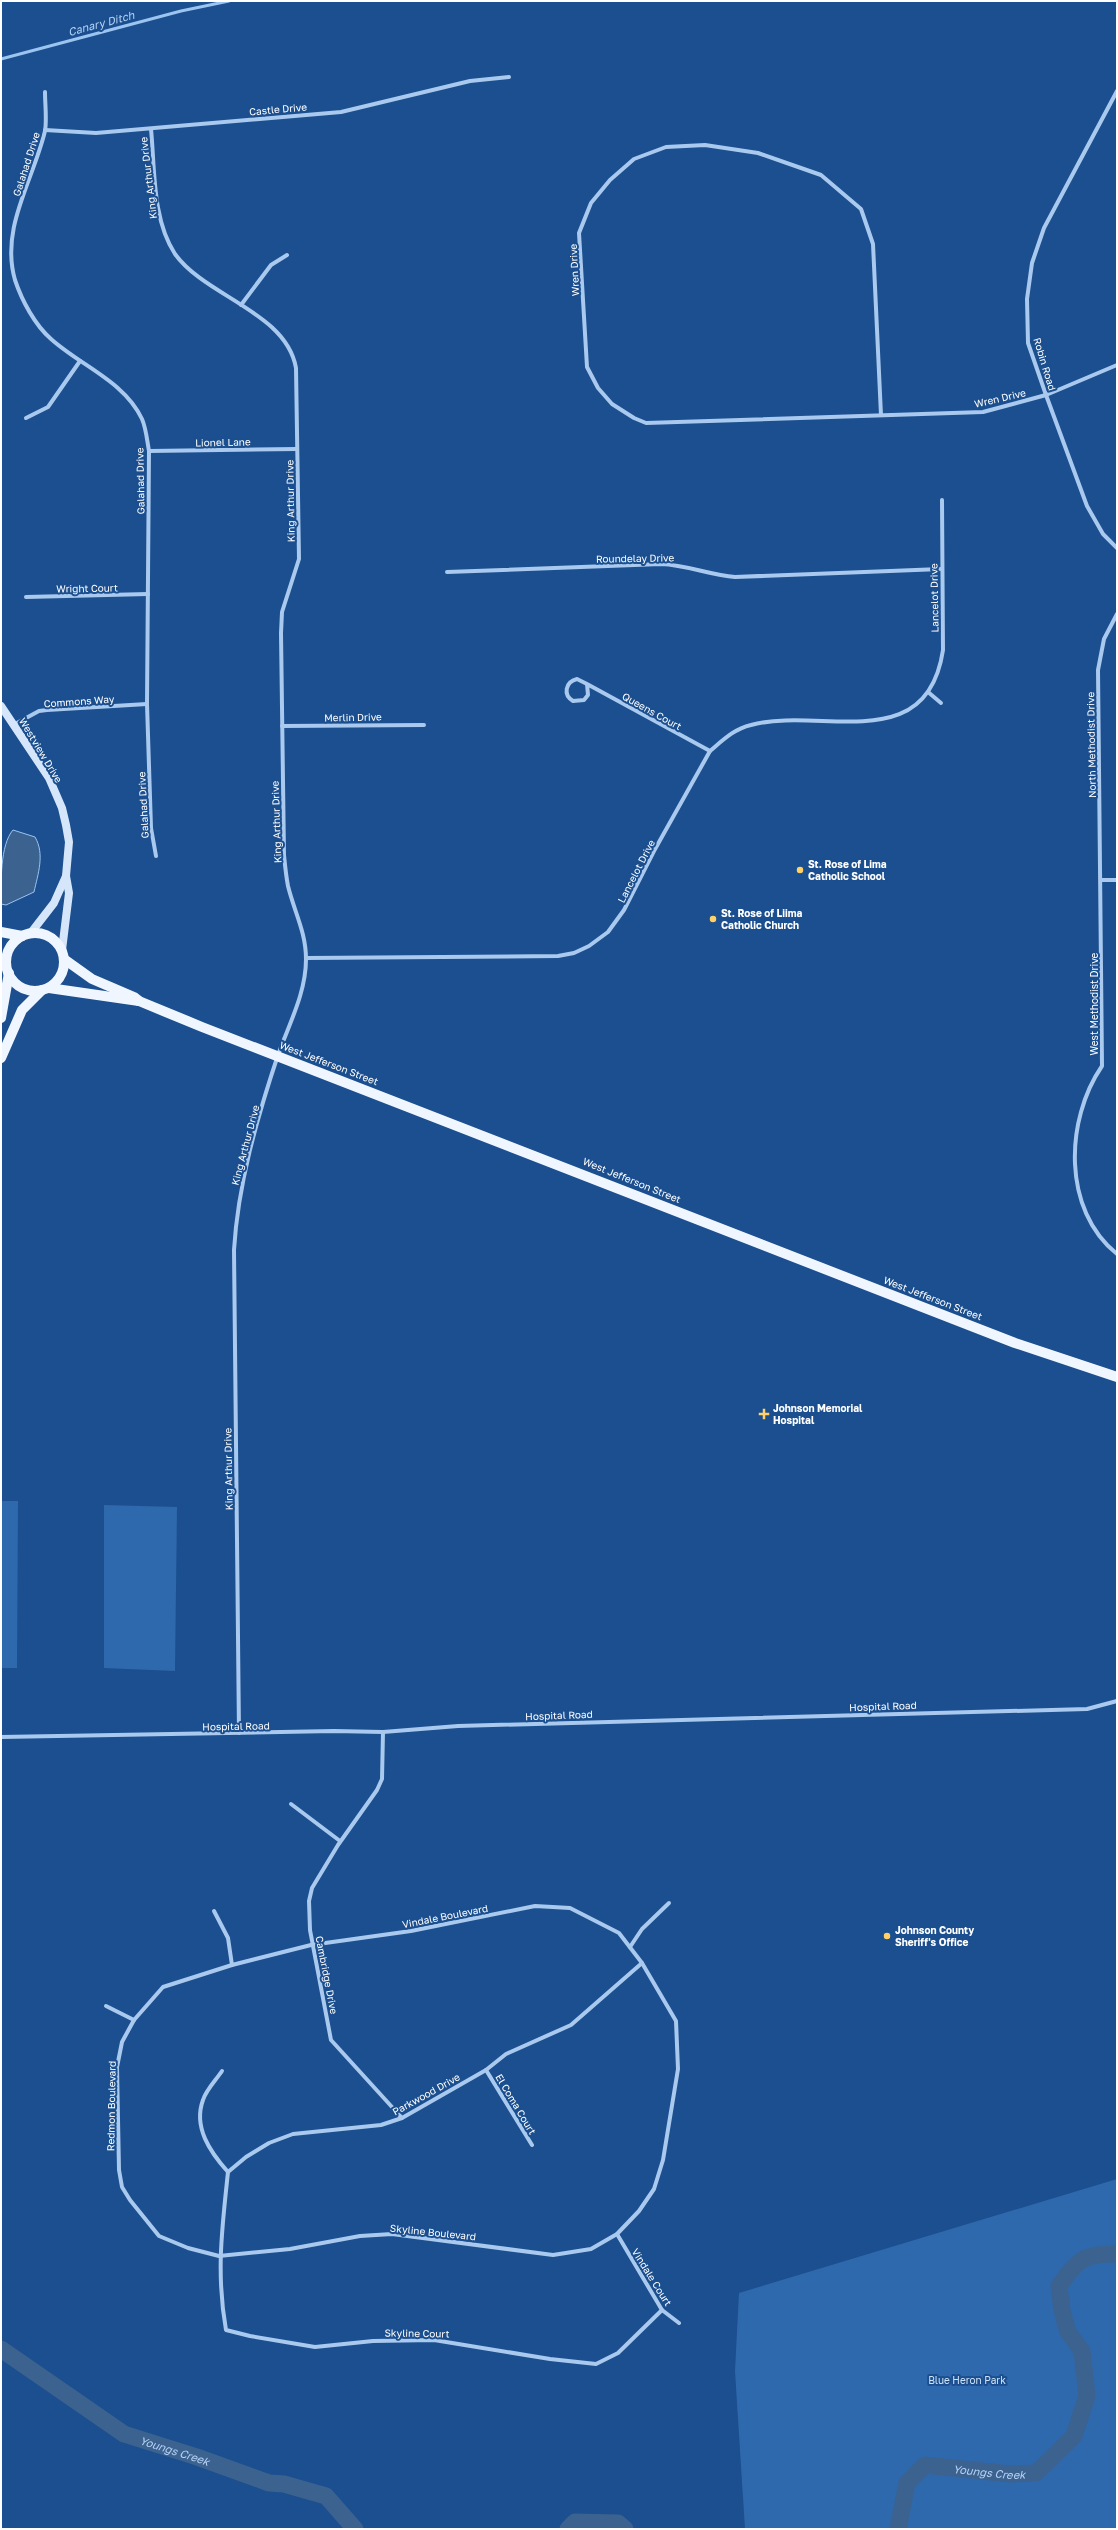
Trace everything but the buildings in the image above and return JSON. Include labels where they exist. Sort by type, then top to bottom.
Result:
[{"type":"main road","points":[[1,932],[48,936],[63,955],[59,978],[22,1010],[1,1058]]},
{"type":"main road","points":[[1,1018],[6,966],[10,948],[26,935]]},
{"type":"main road","name":"West Jefferson Street","points":[[63,955],[92,979],[134,997],[139,1002]]},
{"type":"main road","points":[[6,966],[20,986],[28,990],[45,989]]},
{"type":"main road","name":"West Jefferson Street","points":[[45,989],[139,1002],[1015,1343],[1117,1377]]},
{"type":"street","name":"Castle Drive","points":[[45,130],[96,133],[341,112],[470,81],[509,77]]},
{"type":"street","name":"Robin Road","points":[[1117,91],[1044,228],[1032,263],[1027,299],[1028,343],[1046,395],[1087,506],[1103,534],[1117,548]]},
{"type":"street","name":"Galahad Drive","points":[[45,92],[45,130],[12,228],[12,262],[15,280],[36,322],[51,339],[116,387],[135,408],[142,419],[149,451],[147,704],[151,828],[156,856]]},
{"type":"street","name":"King Arthur Drive","points":[[151,129],[163,229],[175,252],[189,270],[276,331],[294,356],[299,559],[282,612],[284,855],[288,886],[302,929],[306,958],[304,978],[299,998],[278,1056],[244,1176],[236,1213],[234,1250],[239,1734]]},
{"type":"street","name":"Wren Drive","points":[[881,415],[873,244],[861,209],[820,175],[758,153],[705,145],[666,147],[634,158],[610,180],[592,202],[579,233],[587,367],[598,388],[612,404],[634,418],[646,423],[983,412],[1046,395],[1117,365]]},
{"type":"street","points":[[241,305],[271,265],[287,255]]},
{"type":"street","points":[[26,418],[48,407],[80,361]]},
{"type":"street","name":"Lionel Lane","points":[[149,451],[297,449]]},
{"type":"street","name":"Lancelot Drive","points":[[306,958],[541,956],[574,953],[589,946],[608,932],[624,910],[654,851],[710,751],[734,731],[765,722],[870,723],[890,718],[910,709],[928,692],[940,672],[943,650],[941,569],[942,500]]},
{"type":"street","name":"Roundelay Drive","points":[[447,572],[677,564],[719,576],[735,577],[941,569]]},
{"type":"street","name":"Wright Court","points":[[26,597],[148,594]]},
{"type":"street","name":"North Methodist Drive","points":[[1101,880],[1098,670],[1104,639],[1117,614]]},
{"type":"street","name":"Queens Court","points":[[587,684],[588,695],[584,700],[573,701],[568,696],[566,689],[570,682],[577,679],[587,684],[710,751]]},
{"type":"street","points":[[928,692],[941,703]]},
{"type":"street","name":"Commons Way","points":[[15,724],[38,711],[147,704]]},
{"type":"street","name":"Westview Drive","points":[[1,706],[15,724],[49,778],[62,808],[69,842],[66,876],[69,893],[63,955]]},
{"type":"street","name":"Merlin Drive","points":[[282,726],[424,725]]},
{"type":"street","name":"Westview Drive","points":[[26,935],[54,904],[66,876]]},
{"type":"street","points":[[1101,880],[1117,880]]},
{"type":"street","name":"West Methodist Drive","points":[[1101,880],[1102,1066],[1083,1102],[1077,1127],[1074,1162],[1082,1198],[1093,1227],[1117,1254]]},
{"type":"street","name":"Hospital Road","points":[[1,1737],[383,1732],[458,1726],[1087,1708],[1117,1701]]},
{"type":"street","name":"Cambridge Drive","points":[[383,1732],[382,1779],[377,1790],[340,1840],[312,1888],[309,1901],[312,1945],[331,2040],[402,2118]]},
{"type":"street","points":[[291,1804],[340,1840]]},
{"type":"street","points":[[630,1947],[642,1930],[669,1903]]},
{"type":"street","name":"Vindale Boulevard","points":[[232,1965],[312,1945],[411,1931],[535,1906],[570,1908],[619,1933],[642,1963]]},
{"type":"street","points":[[214,1911],[228,1938],[232,1965]]},
{"type":"street","name":"Parkwood Drive","points":[[228,2172],[246,2157],[269,2143],[293,2134],[381,2125],[402,2118],[486,2070],[506,2054],[571,2025],[642,1963]]},
{"type":"street","name":"Skyline Boulevard","points":[[219,2256],[290,2249],[360,2236],[392,2234],[553,2255],[591,2249],[617,2234],[639,2211],[654,2189],[665,2153],[678,2069],[676,2021],[642,1963]]},
{"type":"street","name":"Redmon Boulevard","points":[[219,2256],[188,2248],[159,2236],[130,2200],[122,2187],[119,2170],[117,2067],[122,2042],[134,2020],[163,1987],[232,1965]]},
{"type":"street","points":[[106,2006],[134,2020]]},
{"type":"street","name":"El Coma Court","points":[[486,2070],[532,2146]]},
{"type":"street","points":[[219,2256],[228,2172],[215,2157],[200,2130],[202,2100],[222,2071]]},
{"type":"street","name":"Vindale Court","points":[[617,2234],[662,2310],[679,2323]]},
{"type":"street","name":"Skyline Court","points":[[219,2256],[220,2296],[226,2330],[250,2336],[315,2347],[373,2341],[434,2340],[550,2360],[596,2364],[618,2353],[662,2310]]},
{"type":"green space","points":[[1,1501],[18,1501],[17,1668],[1,1668]]},
{"type":"green space","points":[[104,1505],[177,1507],[175,1671],[104,1668]]},
{"type":"green space","name":"Blue Heron Park","points":[[1117,2179],[1117,2529],[745,2529],[735,2371],[739,2293]]},
{"type":"shaded area","points":[[13,830],[35,837],[40,850],[40,864],[34,892],[6,905],[1,904],[2,864],[3,854]]},
{"type":"waterway","name":"Canary Ditch","points":[[1,59],[181,11],[229,1]]},
{"type":"waterway","name":"Youngs Creek","points":[[898,2529],[907,2483],[925,2465],[1010,2474],[1036,2473],[1074,2436],[1087,2396],[1082,2351],[1068,2332],[1062,2310],[1059,2286],[1071,2270],[1082,2260],[1096,2255],[1117,2254]]},
{"type":"waterway","name":"Youngs Creek","points":[[1,2349],[124,2434],[197,2457],[269,2483],[284,2484],[326,2496],[355,2529]]},
{"type":"waterway","name":"Youngs Creek","points":[[568,2529],[575,2522],[618,2523],[625,2529]]},
{"type":"place","name":"St. Rose of Lima Catholic School","points":[[800,870]]},
{"type":"place","name":"St. Rose of Liima Catholic Church","points":[[713,919]]},
{"type":"place","name":"Johnson Memorial Hospital","points":[[764,1414]]},
{"type":"place","name":"Johnson County Sheriff's Office","points":[[887,1936]]}]
